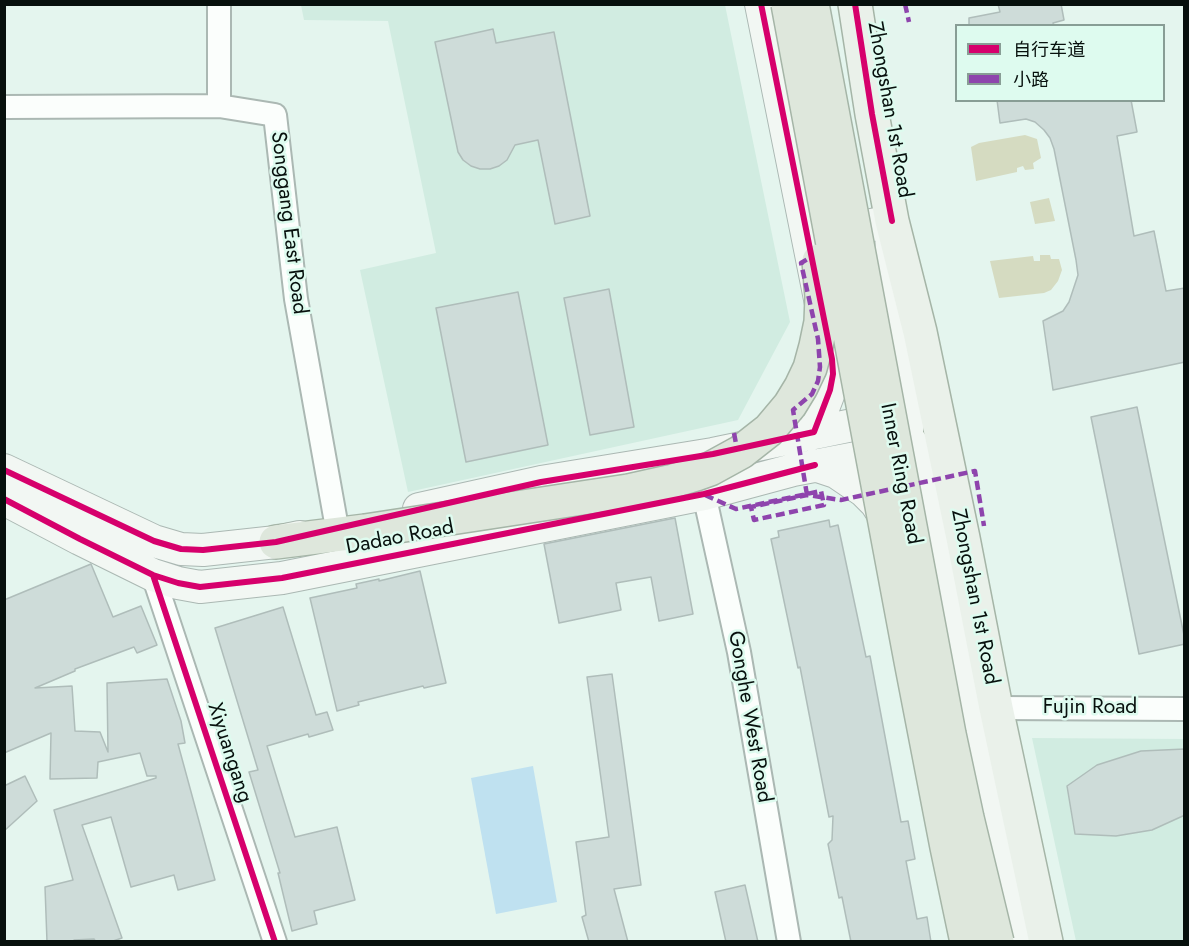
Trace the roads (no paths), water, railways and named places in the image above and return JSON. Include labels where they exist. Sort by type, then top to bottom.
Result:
[{"type":"highway","name":"Inner Ring Road","points":[[812,4],[947,722],[969,828],[997,942]]},
{"type":"highway","name":"Inner Ring Road","points":[[793,15],[939,807],[967,942]]},
{"type":"highway","points":[[276,543],[351,530],[628,491],[673,481],[710,469],[726,461],[769,430],[790,405],[810,368],[816,346],[822,297],[793,15]]},
{"type":"main road","points":[[761,4],[832,359],[831,390],[814,432]]},
{"type":"main road","name":"Zhongshan 1st Road","points":[[855,4],[892,221],[920,332],[1046,942]]},
{"type":"main road","points":[[793,15],[809,73],[828,162],[876,420],[891,455],[898,542],[950,822],[975,942]]},
{"type":"main road","points":[[776,80],[809,73]]},
{"type":"main road","points":[[802,211],[828,162]]},
{"type":"main road","points":[[841,231],[892,221],[891,263],[909,385],[909,419],[891,455]]},
{"type":"main road","name":"Dadao Road","points":[[351,530],[541,482],[713,454],[876,420]]},
{"type":"main road","name":"Dadao Road","points":[[4,499],[153,575],[178,584],[200,587],[282,578],[704,494],[816,465],[891,455],[924,469],[976,712],[1030,942]]},
{"type":"main road","points":[[816,465],[836,472],[864,491],[886,518],[898,542]]},
{"type":"main road","points":[[4,470],[154,541],[181,549],[203,550],[276,543]]},
{"type":"street","points":[[219,4],[219,106]]},
{"type":"street","name":"Songgang East Road","points":[[4,107],[219,106],[275,115],[296,299],[351,530]]},
{"type":"street","name":"Gonghe West Road","points":[[704,494],[739,652],[789,942]]},
{"type":"street","name":"Xiyuangang","points":[[153,575],[275,942]]},
{"type":"street","name":"Fujin Road","points":[[996,708],[1185,709]]},
{"type":"water","points":[[533,766],[557,902],[496,914],[471,778]]}]
